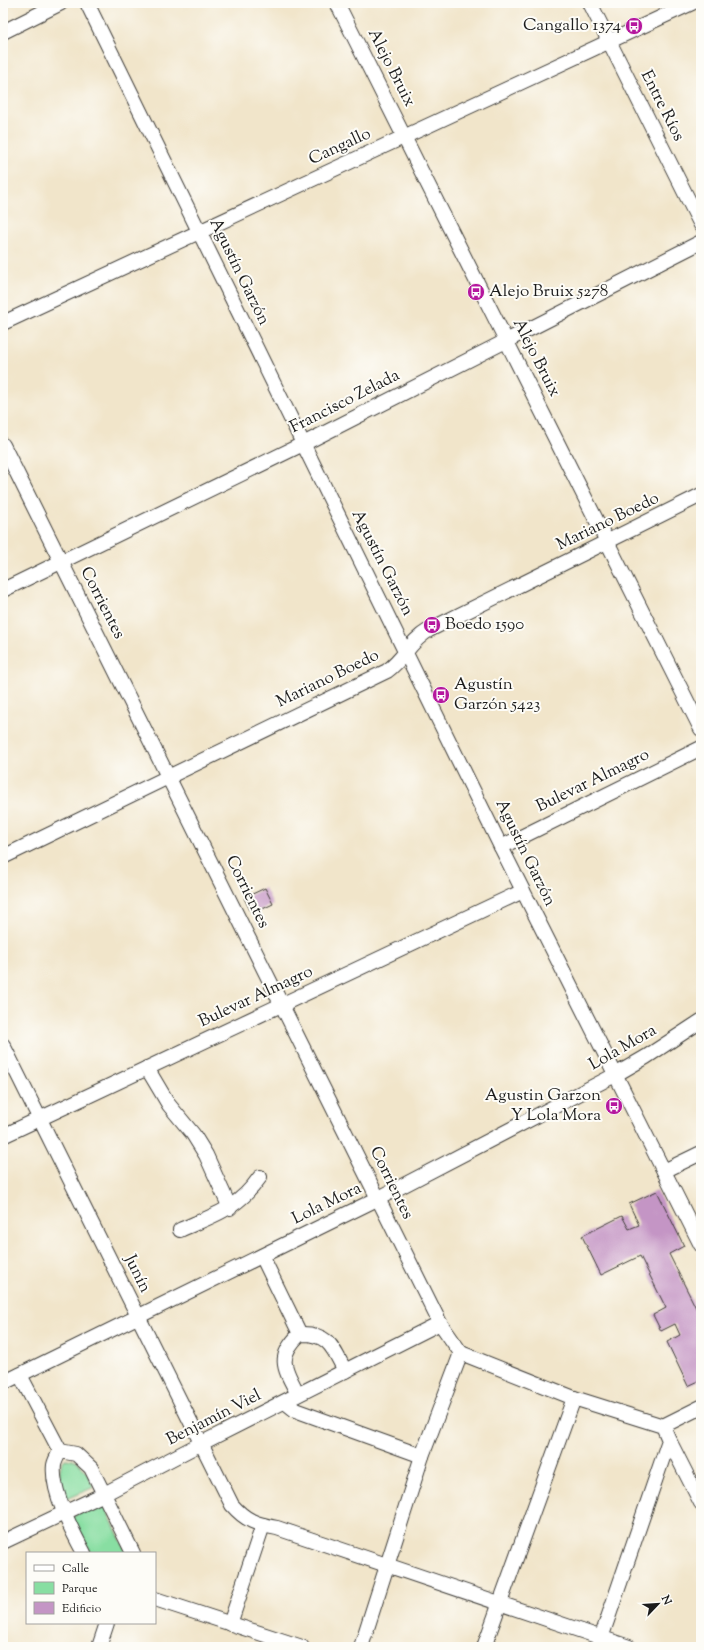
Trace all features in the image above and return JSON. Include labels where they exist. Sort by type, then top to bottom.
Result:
[{"type":"street","points":[[3,32],[61,3]]},
{"type":"street","name":"Agustín Garzón","points":[[87,3],[523,891],[701,1245]]},
{"type":"street","name":"Alejo Bruix","points":[[337,3],[406,137],[701,730]]},
{"type":"street","name":"Entre Ríos","points":[[590,3],[701,225]]},
{"type":"street","name":"Cangallo","points":[[3,323],[692,3]]},
{"type":"street","name":"Francisco Zelada","points":[[3,590],[303,444],[701,242]]},
{"type":"street","name":"Corrientes","points":[[3,446],[169,776],[440,1323],[461,1353]]},
{"type":"street","name":"Mariano Boedo","points":[[3,857],[387,671],[401,660],[406,650],[413,642],[429,630],[701,495]]},
{"type":"street","name":"Bulevar Almagro","points":[[502,847],[701,748]]},
{"type":"street","name":"Bulevar Almagro","points":[[3,1136],[523,891]]},
{"type":"street","name":"Lola Mora","points":[[3,1383],[378,1198],[615,1075],[646,1057],[701,1020]]},
{"type":"street","name":"Junín","points":[[3,1045],[232,1504],[242,1517],[263,1525]]},
{"type":"street","points":[[147,1068],[169,1105],[193,1134],[206,1155],[230,1208]]},
{"type":"street","points":[[664,1171],[701,1153]]},
{"type":"street","points":[[180,1230],[230,1208],[250,1192],[260,1177]]},
{"type":"street","points":[[262,1256],[300,1334]]},
{"type":"street","name":"Benjamín Viel","points":[[3,1542],[104,1494],[440,1323]]},
{"type":"street","points":[[298,1394],[285,1370],[285,1356],[289,1344],[300,1334],[314,1333],[324,1338],[333,1348],[346,1371]]},
{"type":"street","points":[[361,1647],[422,1456],[461,1353],[574,1398],[663,1426],[701,1407]]},
{"type":"street","points":[[20,1375],[60,1451]]},
{"type":"street","points":[[484,1647],[574,1398]]},
{"type":"street","points":[[285,1402],[295,1410],[422,1456]]},
{"type":"street","points":[[663,1426],[701,1503]]},
{"type":"street","points":[[599,1642],[669,1440]]},
{"type":"street","points":[[60,1451],[76,1454],[83,1458],[91,1468],[133,1552]]},
{"type":"street","points":[[60,1451],[54,1464],[54,1473],[69,1526],[83,1552]]},
{"type":"street","points":[[230,1624],[263,1525],[277,1528],[500,1603],[599,1642],[629,1647]]},
{"type":"street","points":[[156,1599],[302,1647]]},
{"type":"street","points":[[99,1647],[106,1624]]},
{"type":"green space","points":[[65,1459],[76,1460],[86,1472],[94,1487],[65,1500],[61,1484],[60,1468]]},
{"type":"green space","points":[[100,1503],[104,1505],[127,1552],[90,1552],[73,1518],[77,1513]]},
{"type":"building","points":[[265,888],[273,904],[252,914],[244,898]]},
{"type":"building","points":[[657,1191],[684,1246],[669,1254],[701,1318],[701,1380],[688,1386],[667,1342],[680,1335],[675,1324],[661,1331],[653,1315],[666,1308],[640,1256],[601,1275],[582,1236],[622,1216],[629,1229],[639,1225],[629,1204]]},
{"type":"place","name":"Cangallo 1374","points":[[634,26]]},
{"type":"place","name":"Alejo Bruix 5278","points":[[476,292]]},
{"type":"place","name":"Boedo 1590","points":[[432,625]]},
{"type":"place","name":"Agustín Garzón 5423","points":[[441,695]]},
{"type":"place","name":"Agustin Garzon Y Lola Mora","points":[[614,1106]]}]
